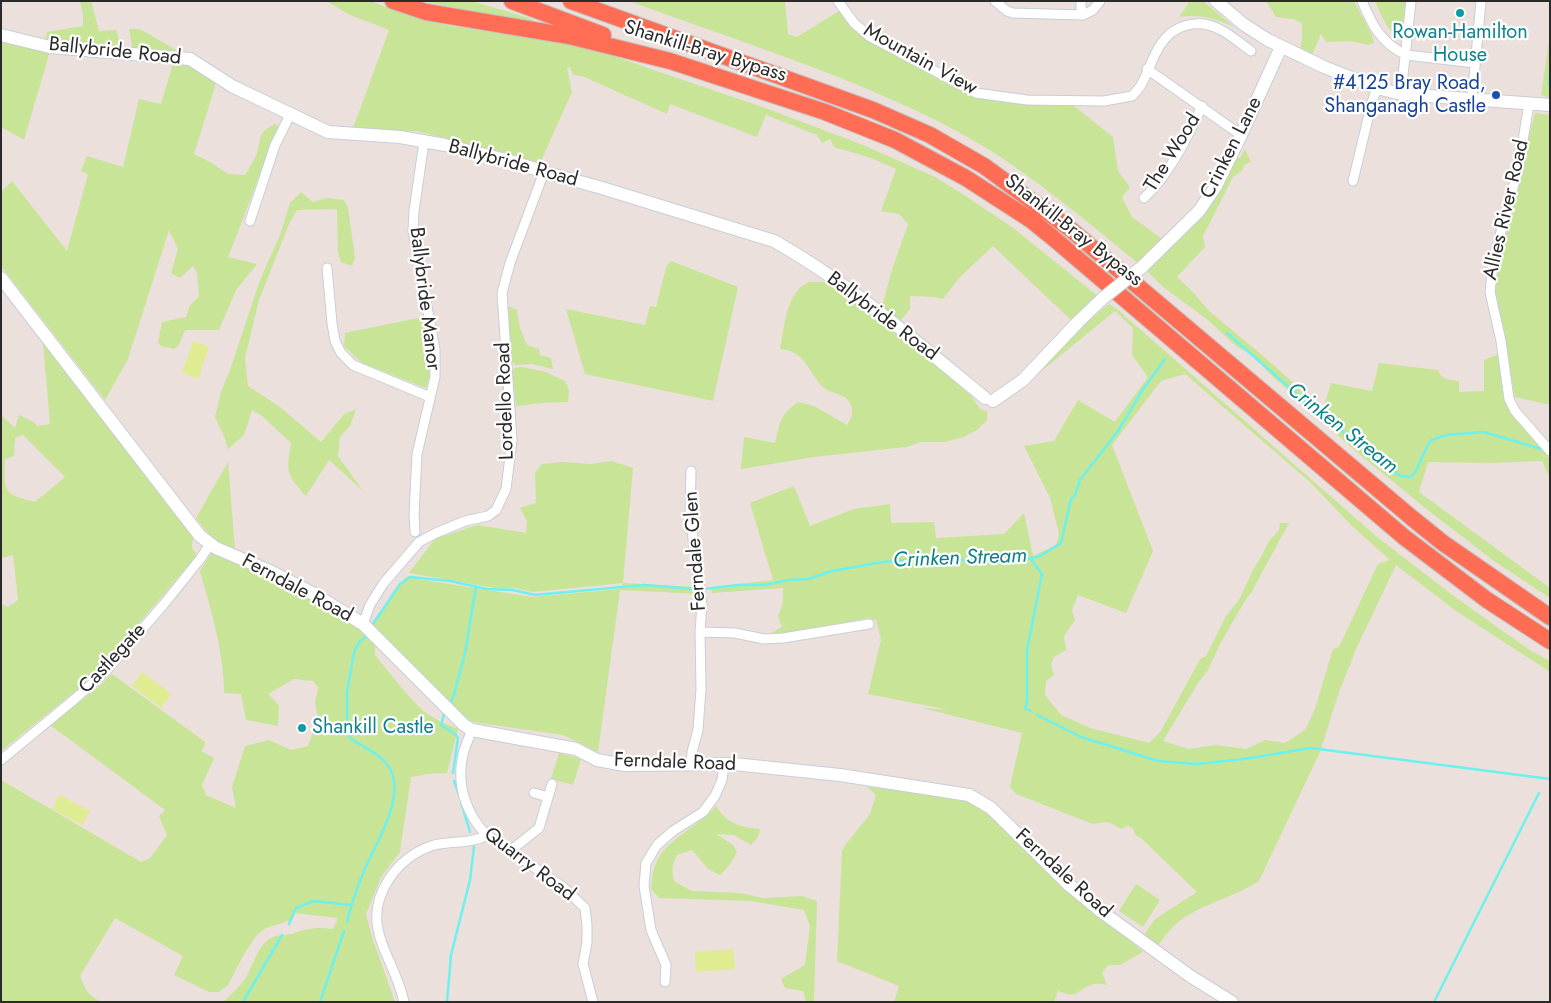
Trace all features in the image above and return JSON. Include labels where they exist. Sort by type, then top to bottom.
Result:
[{"type":"highway","name":"Shankill-Bray Bypass","points":[[394,1],[426,12],[569,36],[670,61],[825,112],[895,140],[966,178],[1052,237],[1404,537],[1486,600],[1550,641]]},
{"type":"highway","points":[[512,1],[670,61]]},
{"type":"highway","name":"Shankill-Bray Bypass","points":[[571,1],[873,110],[930,134],[984,166],[1069,228],[1412,518],[1550,617]]},
{"type":"street","name":"Mountain View","points":[[838,1],[854,23],[869,36],[976,94],[1027,100],[1104,101],[1132,96],[1142,84],[1148,69]]},
{"type":"street","points":[[1081,1],[1081,15]]},
{"type":"street","points":[[997,2],[1007,11],[1013,13],[1081,15],[1089,13],[1100,1]]},
{"type":"street","points":[[1216,1],[1243,24],[1281,47],[1333,71],[1377,88],[1401,94],[1550,105]]},
{"type":"street","points":[[1362,1],[1370,21],[1389,46],[1406,55],[1475,63]]},
{"type":"street","points":[[1401,94],[1411,1]]},
{"type":"street","points":[[1472,99],[1481,1]]},
{"type":"street","points":[[1242,135],[1148,69],[1161,43],[1176,28],[1191,25],[1203,23],[1220,29],[1251,51]]},
{"type":"street","name":"Ballybride Road","points":[[1,35],[50,48],[190,59],[232,86],[328,132],[400,137],[445,145],[514,162],[774,241],[798,255],[877,309],[989,399]]},
{"type":"street","name":"Crinken Lane","points":[[989,399],[1023,380],[1078,322],[1142,267],[1199,211],[1216,186],[1242,135],[1281,47]]},
{"type":"street","points":[[1353,181],[1377,88]]},
{"type":"street","name":"Allies River Road","points":[[1529,104],[1518,170],[1494,257],[1490,292],[1501,341],[1509,399],[1515,411],[1550,451]]},
{"type":"street","name":"The Wood","points":[[1144,198],[1153,190],[1168,167],[1186,138],[1202,106]]},
{"type":"street","points":[[250,221],[275,145],[291,114]]},
{"type":"street","name":"Ballybride Manor","points":[[415,532],[417,454],[435,377],[435,350],[413,231],[424,142]]},
{"type":"street","name":"Lordello Road","points":[[363,624],[370,605],[383,584],[419,542],[465,521],[488,516],[496,510],[506,489],[512,440],[502,293],[510,263],[544,172]]},
{"type":"street","name":"Ballybride Manor","points":[[327,268],[332,323],[335,341],[340,353],[353,365],[430,397]]},
{"type":"street","name":"Ferndale Road","points":[[4,285],[200,536],[216,548],[272,572],[312,593],[363,624],[464,725],[472,730],[576,749],[597,760],[625,765],[691,764],[750,766],[840,775],[969,794],[991,808],[1068,884],[1190,976],[1232,1002]]},
{"type":"street","name":"Ferndale Glen","points":[[691,471],[690,517],[702,604],[700,632],[701,689],[698,730],[691,764]]},
{"type":"street","name":"Castlegate","points":[[1,760],[107,670],[169,598],[210,544]]},
{"type":"street","name":"Ferndale Glen","points":[[700,632],[735,633],[764,639],[783,638],[869,624]]},
{"type":"street","name":"Quarry Road","points":[[472,730],[462,759],[462,786],[470,814],[476,825],[487,835],[562,887],[585,908],[588,942],[584,964],[592,1002]]},
{"type":"street","points":[[665,982],[666,965],[651,930],[644,886],[646,863],[657,845],[703,812],[715,796],[722,780],[724,765]]},
{"type":"street","points":[[510,851],[539,828],[552,784]]},
{"type":"street","points":[[534,793],[548,797]]},
{"type":"street","points":[[404,1002],[396,972],[380,938],[377,927],[376,906],[381,891],[391,875],[415,854],[432,846],[468,842],[487,835]]},
{"type":"green space","points":[[80,1],[91,1],[99,31],[116,30],[122,50],[46,41],[47,32],[83,26]]},
{"type":"green space","points":[[326,1],[370,1],[407,15],[451,26],[567,43],[607,54],[768,109],[863,145],[935,177],[961,193],[1013,228],[1099,297],[1071,320],[993,246],[959,278],[943,299],[910,296],[910,309],[901,320],[882,307],[891,273],[908,224],[899,214],[881,211],[896,169],[871,158],[834,147],[830,139],[822,143],[817,135],[766,115],[757,137],[670,104],[667,114],[582,76],[573,75],[570,67],[567,68],[572,92],[540,163],[417,131],[352,131],[389,30],[350,15]]},
{"type":"green space","points":[[422,1],[471,1],[529,18],[541,24],[503,18]]},
{"type":"green space","points":[[629,1],[785,1],[788,34],[797,37],[839,11],[853,27],[875,43],[974,97],[1001,101],[1069,102],[1113,137],[1118,171],[1130,187],[1122,197],[1132,217],[1165,241],[1138,263],[1004,159],[955,130],[835,76]]},
{"type":"green space","points":[[1190,1],[1203,1],[1234,27],[1207,18],[1194,16],[1179,17]]},
{"type":"green space","points":[[1266,1],[1354,1],[1372,35],[1374,43],[1368,45],[1351,41],[1326,42],[1321,34],[1312,55],[1300,49],[1302,23],[1293,19],[1276,17]]},
{"type":"green space","points":[[1375,1],[1406,1],[1401,39],[1392,33]]},
{"type":"green space","points":[[129,29],[140,29],[183,54],[133,51]]},
{"type":"green space","points":[[1550,34],[1550,98],[1541,95]]},
{"type":"green space","points":[[1,39],[50,51],[24,140],[1,127]]},
{"type":"green space","points":[[174,60],[194,66],[217,80],[194,154],[228,174],[245,175],[256,156],[261,136],[265,130],[275,124],[279,127],[228,257],[257,264],[236,290],[219,330],[185,330],[179,345],[174,349],[161,346],[158,342],[162,322],[186,317],[190,305],[199,296],[197,273],[193,266],[180,278],[171,273],[178,249],[169,230],[128,359],[105,400],[1,266],[1,192],[12,181],[67,251],[88,174],[81,171],[87,156],[123,167],[139,99],[161,104]]},
{"type":"green space","points":[[1535,113],[1550,115],[1550,405],[1515,397],[1494,282]]},
{"type":"green space","points":[[1245,149],[1251,162],[1244,165],[1242,171],[1233,177],[1203,236],[1205,247],[1177,277],[1209,311],[1323,409],[1331,383],[1372,391],[1379,363],[1438,370],[1443,378],[1459,381],[1459,392],[1484,391],[1484,360],[1499,354],[1501,380],[1509,405],[1518,421],[1550,457],[1550,479],[1542,461],[1489,463],[1428,462],[1419,492],[1550,588],[1550,598],[1494,561],[1429,511],[1352,448],[1268,372],[1255,356],[1237,347],[1208,320],[1163,287],[1146,270],[1194,225],[1224,183],[1237,157],[1240,158]]},
{"type":"green space","points":[[301,192],[313,202],[327,198],[344,200],[348,208],[355,258],[352,266],[341,262],[338,253],[337,209],[297,210],[289,224],[259,300],[245,358],[248,386],[280,407],[321,442],[344,414],[356,409],[350,426],[340,437],[338,456],[363,491],[329,460],[306,496],[289,472],[288,460],[291,443],[262,416],[252,410],[244,435],[228,449],[215,417],[221,392],[260,280],[280,235],[290,203]]},
{"type":"green space","points":[[671,261],[738,287],[713,401],[585,374],[566,309],[645,325],[650,306],[656,307],[666,267]]},
{"type":"green space","points":[[809,282],[827,282],[917,347],[972,397],[980,409],[987,411],[987,420],[977,430],[963,437],[945,442],[921,442],[906,447],[814,457],[741,469],[744,437],[775,443],[784,415],[798,402],[814,406],[847,425],[851,417],[852,409],[845,397],[823,387],[797,354],[780,349],[787,311],[795,294]]},
{"type":"green space","points":[[1109,304],[1117,309],[1377,537],[1455,597],[1531,651],[1550,661],[1550,672],[1456,611],[1396,565],[1357,647],[1339,692],[1320,752],[1259,881],[1250,887],[1191,913],[1172,928],[1158,945],[1143,936],[1155,919],[1197,892],[1141,838],[1135,835],[1133,828],[1128,826],[1121,829],[1108,822],[1093,824],[1016,794],[1010,787],[1022,733],[922,708],[949,710],[868,694],[881,640],[876,620],[867,618],[781,635],[766,636],[782,627],[778,617],[783,602],[783,588],[712,593],[711,587],[773,580],[750,503],[794,486],[810,526],[854,509],[890,504],[891,523],[934,522],[936,538],[1004,534],[1024,513],[1033,556],[1056,545],[1059,534],[1050,498],[1024,446],[1054,441],[1078,400],[1115,422],[1148,377],[1132,355],[1133,328],[1115,311],[1034,377],[1092,318]],"holes":[[[1185,374],[1311,483],[1352,526],[1390,560],[1378,564],[1339,647],[1333,649],[1315,709],[1305,730],[1285,743],[1265,740],[1246,749],[1216,745],[1188,749],[1163,741],[1208,670],[1220,644],[1251,593],[1289,523],[1280,523],[1279,530],[1269,541],[1239,600],[1226,616],[1206,656],[1200,659],[1161,731],[1149,743],[1090,728],[1061,715],[1045,695],[1046,681],[1054,675],[1051,665],[1054,657],[1066,650],[1064,636],[1075,620],[1072,610],[1078,595],[1126,613],[1153,551],[1112,445],[1161,381]]]},
{"type":"green space","points":[[507,306],[517,310],[520,328],[527,345],[539,349],[540,355],[551,358],[553,369],[532,364],[515,365],[512,362]]},
{"type":"green space","points":[[423,317],[432,366],[426,388],[362,363],[344,346],[345,333]]},
{"type":"green space","points":[[193,341],[209,347],[198,379],[182,373]]},
{"type":"green space","points":[[43,343],[193,537],[192,548],[197,555],[94,676],[1,751],[1,604],[8,607],[18,600],[13,555],[1,558],[1,415],[15,428],[19,415],[35,423],[37,426],[50,424]],"holes":[[[23,435],[65,477],[35,502],[11,493],[5,485],[5,459],[14,456],[15,438]]]},
{"type":"green space","points":[[522,367],[546,372],[565,381],[569,390],[568,402],[516,406],[512,371],[515,368]]},
{"type":"green space","points":[[612,461],[633,468],[623,583],[533,592],[515,588],[501,589],[409,573],[435,539],[477,525],[527,533],[527,521],[520,508],[536,503],[535,473],[542,464],[562,462],[591,464]]},
{"type":"green space","points":[[228,462],[235,549],[213,540],[196,518]]},
{"type":"green space","points":[[212,552],[318,600],[357,625],[375,640],[375,655],[423,711],[439,721],[458,729],[447,773],[411,777],[400,852],[381,877],[366,914],[372,937],[395,1002],[223,1002],[245,979],[258,953],[269,939],[309,929],[333,929],[338,918],[294,913],[291,920],[266,928],[257,935],[244,954],[228,985],[219,992],[209,992],[174,975],[183,956],[115,918],[80,976],[88,992],[94,998],[103,1002],[1,1002],[1,780],[141,862],[150,858],[167,835],[159,816],[165,810],[50,725],[112,674],[205,742],[201,751],[214,758],[202,785],[206,795],[236,808],[232,787],[245,746],[269,740],[291,750],[308,746],[318,717],[315,703],[318,688],[313,681],[294,679],[268,694],[279,705],[278,726],[246,720],[241,694],[224,693],[219,646],[200,571]]},
{"type":"green space","points":[[406,577],[532,597],[620,589],[623,583],[699,587],[700,594],[620,590],[598,752],[563,735],[473,722],[457,712],[370,625]]},
{"type":"green space","points":[[142,672],[171,694],[161,708],[132,686]]},
{"type":"green space","points":[[559,753],[581,759],[573,785],[551,779]]},
{"type":"green space","points":[[867,787],[936,795],[975,803],[1143,952],[1120,965],[1108,965],[1102,973],[1107,985],[1093,984],[1073,994],[1058,991],[1054,1002],[894,1002],[899,986],[837,961],[842,851],[870,814],[876,795]]},
{"type":"green space","points":[[59,795],[90,811],[82,825],[52,809]]},
{"type":"green space","points":[[716,806],[729,821],[746,827],[760,829],[758,837],[751,845],[734,835],[716,834],[733,845],[737,852],[729,866],[720,875],[708,869],[692,850],[677,855],[673,869],[675,882],[692,891],[740,893],[764,898],[802,896],[817,901],[814,1002],[806,1002],[803,991],[785,988],[781,979],[805,965],[810,926],[804,910],[751,901],[659,898],[651,889],[654,869],[659,857],[673,841],[709,814]]},
{"type":"green space","points":[[1136,884],[1160,900],[1143,927],[1119,911]]},
{"type":"green space","points":[[733,949],[735,969],[696,972],[695,952]]},
{"type":"waterway","points":[[1549,84],[1550,75]]},
{"type":"waterway","name":"Crinken Stream","points":[[1227,333],[1315,410],[1400,476],[1411,477],[1416,471],[1427,446],[1432,440],[1446,435],[1484,432],[1541,449]]},
{"type":"waterway","name":"Crinken Stream","points":[[704,589],[738,585],[765,585],[788,580],[808,579],[832,571],[883,562],[917,559],[1017,561],[1040,556],[1061,543],[1071,499],[1075,495],[1080,480],[1118,431],[1144,388],[1165,359]]},
{"type":"waterway","points":[[1031,559],[1042,574],[1027,650],[1027,702],[1025,708],[1031,711]]},
{"type":"waterway","name":"Crinken Stream","points":[[373,624],[400,584],[410,577],[450,581],[487,589],[513,590],[535,595],[644,585],[695,589]]},
{"type":"waterway","points":[[451,702],[465,653],[476,587]]},
{"type":"waterway","name":"Crinken Stream","points":[[347,922],[361,878],[390,814],[394,786],[392,774],[383,759],[351,739],[347,721],[347,692],[354,653],[358,644],[367,635]]},
{"type":"waterway","points":[[444,714],[441,725],[458,738],[453,773]]},
{"type":"waterway","points":[[1037,715],[1081,737],[1158,761],[1196,764],[1244,759],[1311,748],[1550,779]]},
{"type":"waterway","points":[[454,781],[460,797]]},
{"type":"waterway","points":[[1434,1002],[1539,793]]},
{"type":"waterway","points":[[461,802],[470,832]]},
{"type":"waterway","points":[[447,1002],[451,955],[470,880],[474,847]]},
{"type":"waterway","name":"Crinken Stream","points":[[289,924],[296,908],[314,901],[350,905]]},
{"type":"waterway","points":[[320,1002],[344,931]]},
{"type":"waterway","name":"Crinken Stream","points":[[243,1002],[282,935]]},
{"type":"place","name":"Rowan-Hamilton House","points":[[1460,13]]},
{"type":"place","name":"#4125 Bray Road, Shanganagh Castle","points":[[1496,95]]},
{"type":"place","name":"Shankill Castle","points":[[302,728]]}]
